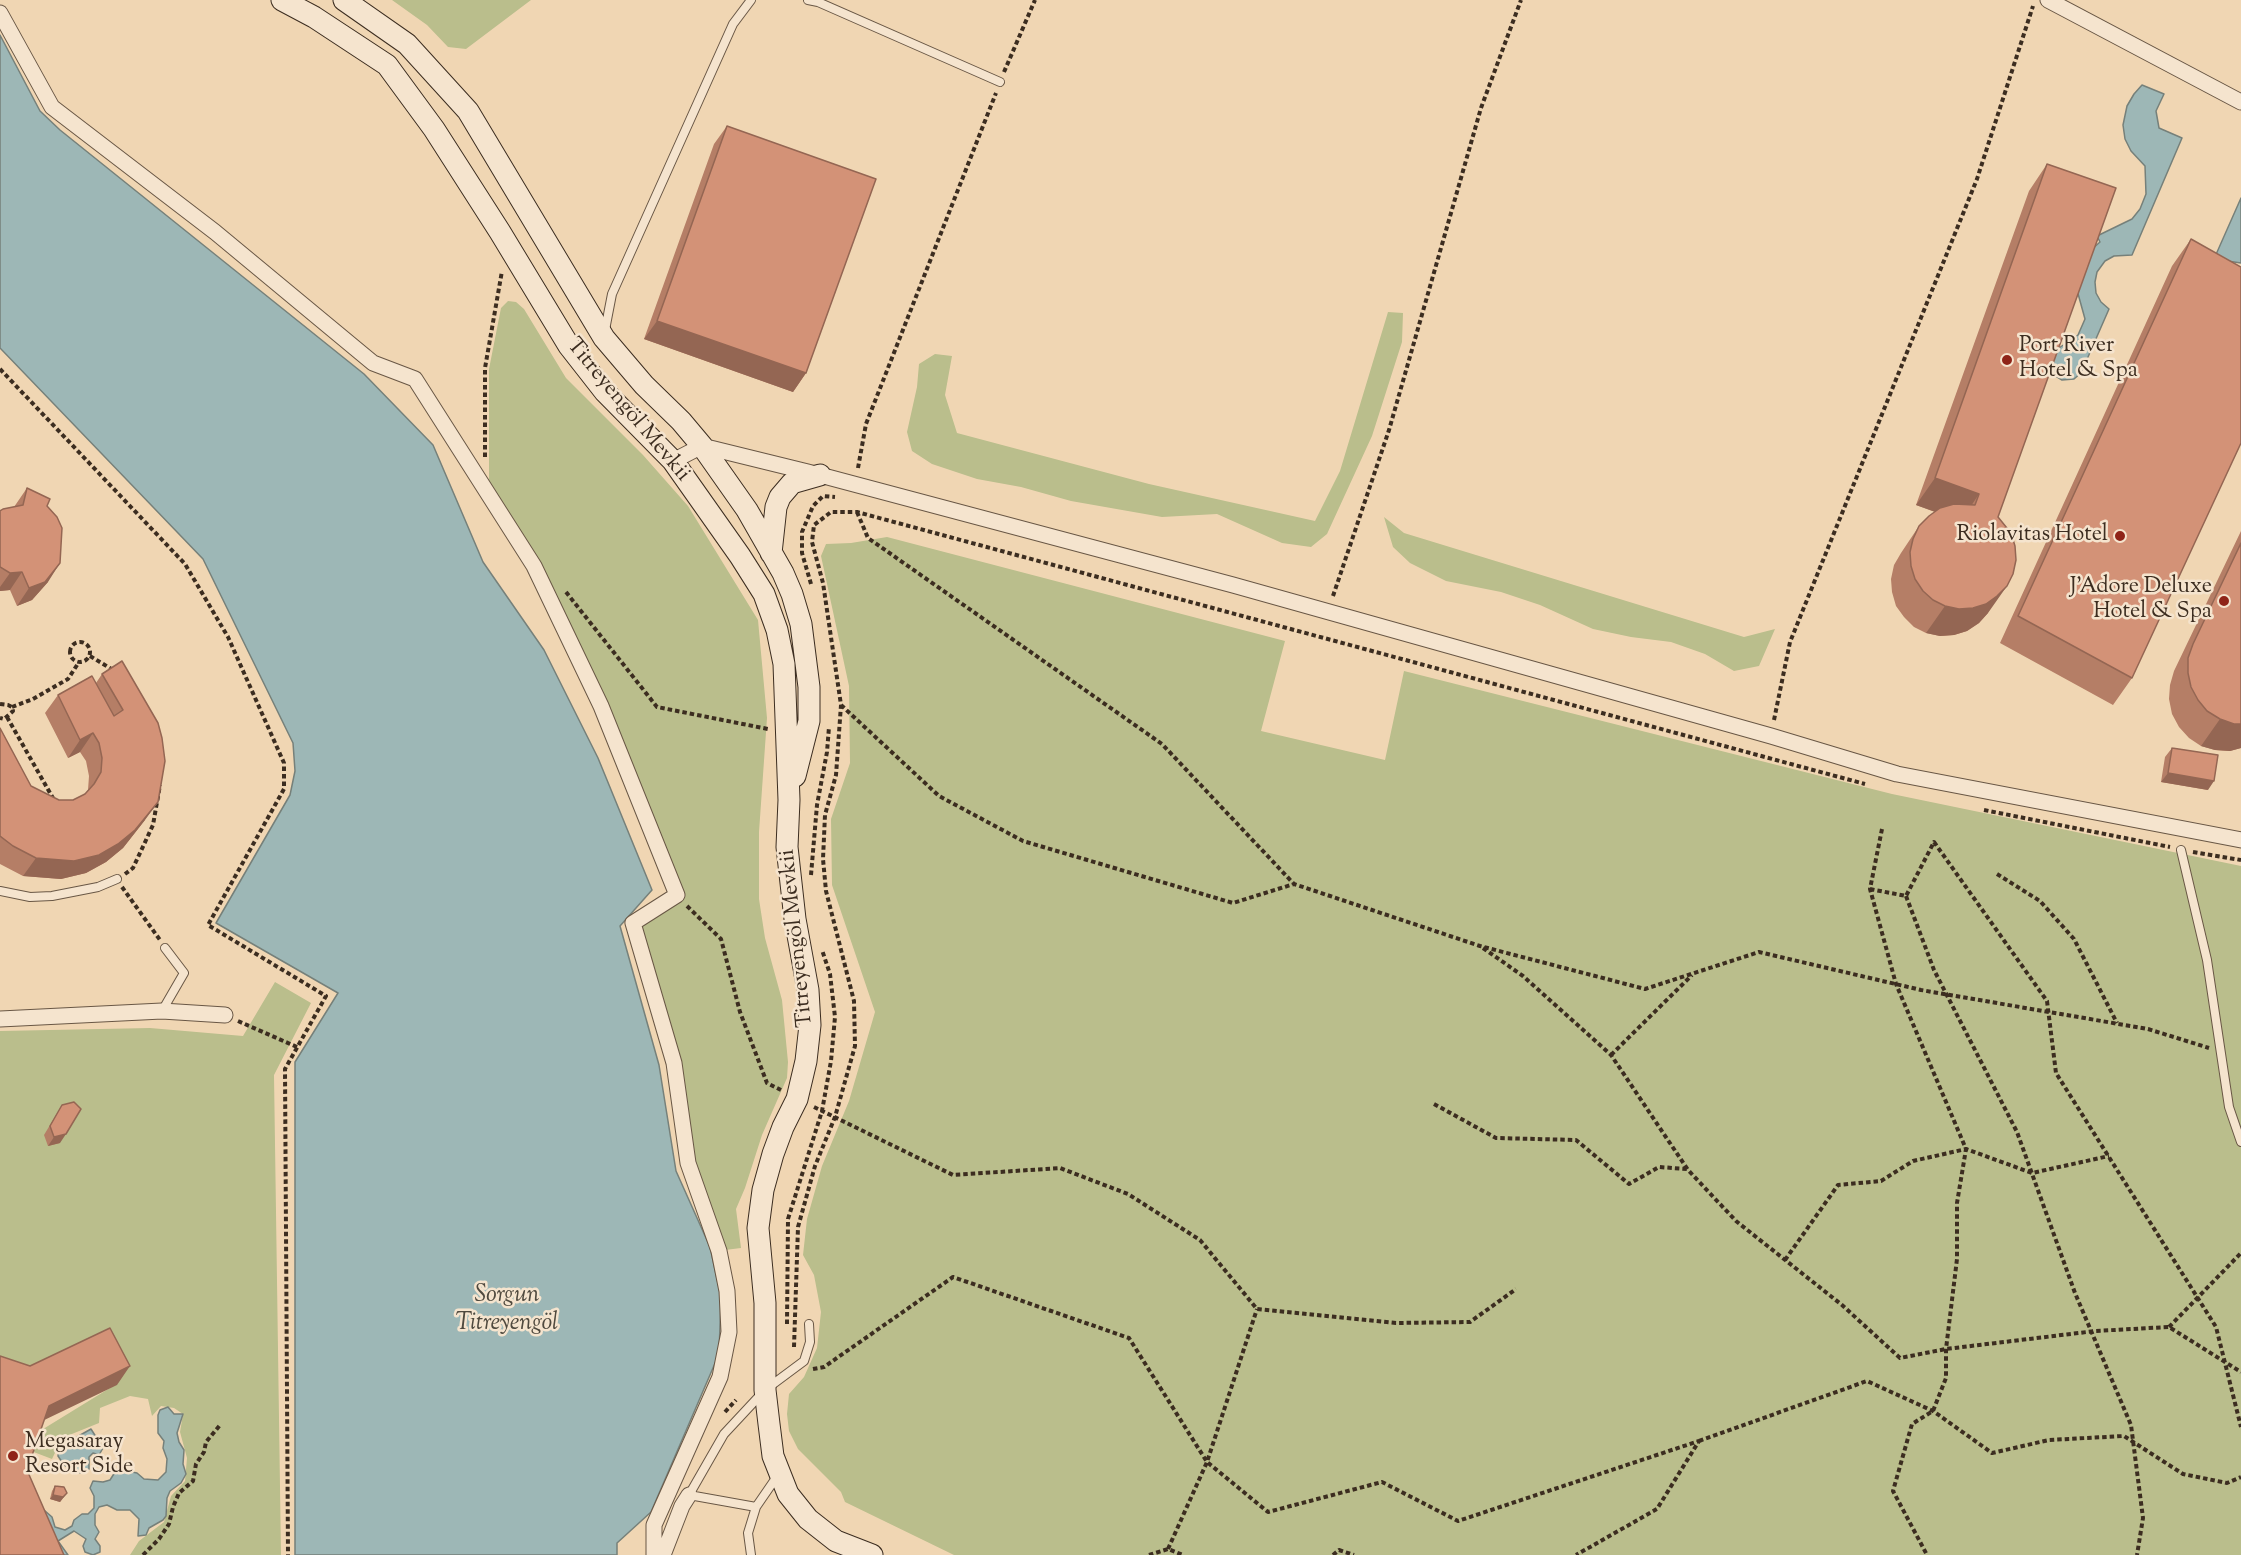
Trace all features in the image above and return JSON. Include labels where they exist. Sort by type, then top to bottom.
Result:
[{"type":"street","name":"Titreyengöl Mevkii","points":[[282,0],[314,17],[387,65],[446,147],[501,232],[569,346],[605,392],[673,461],[764,594],[777,630],[784,664],[789,800],[786,847],[808,990],[810,1025],[806,1061],[797,1098],[773,1154],[763,1190],[758,1228],[765,1303],[765,1390],[773,1456],[788,1494],[808,1519],[836,1541],[872,1555]]},
{"type":"street","name":"Titreyengöl Mevkii","points":[[344,0],[407,44],[468,111],[604,338],[644,386],[681,421],[702,447],[747,510],[771,552],[792,594],[801,624],[809,687],[809,721],[789,800]]},
{"type":"street","points":[[2048,0],[2241,102]]},
{"type":"street","points":[[0,13],[52,107],[215,232],[373,363],[415,379],[534,566],[601,705],[676,895],[633,923],[674,1063],[688,1163],[719,1251],[728,1291],[729,1332],[720,1377],[654,1525],[654,1555]]},
{"type":"street","points":[[673,461],[702,447],[820,475],[1328,611],[1771,736],[1897,774],[2241,840]]},
{"type":"street","points":[[771,552],[776,507],[780,497],[792,483],[820,475]]},
{"type":"street","points":[[0,1019],[162,1011],[225,1016]]},
{"type":"street","points":[[663,1555],[682,1506],[689,1495]]},
{"type":"lane","points":[[604,338],[612,294],[733,24],[751,0]]},
{"type":"lane","points":[[808,0],[818,2],[1000,82]]},
{"type":"lane","points":[[2181,850],[2207,960],[2229,1107],[2241,1142]]},
{"type":"lane","points":[[0,891],[12,895],[52,896],[98,887],[117,879]]},
{"type":"lane","points":[[162,1011],[184,973],[165,948]]},
{"type":"lane","points":[[756,1507],[689,1495],[724,1434],[765,1390],[791,1373],[804,1361],[810,1342],[809,1324]]},
{"type":"lane","points":[[751,1555],[748,1533],[756,1507],[779,1474]]},
{"type":"path","points":[[855,484],[866,424],[1000,82],[1035,0]]},
{"type":"path","points":[[1328,611],[1389,430],[1481,108],[1521,0]]},
{"type":"path","points":[[1771,736],[1790,642],[1977,179],[2036,0]]},
{"type":"path","points":[[486,491],[485,368],[502,266]]},
{"type":"path","points":[[0,369],[185,564],[228,637],[284,763],[284,789],[208,925],[326,996],[285,1069],[288,1555]]},
{"type":"path","points":[[1870,785],[857,512],[831,512],[814,525],[812,542],[823,583],[841,705],[836,776],[825,815],[823,860],[826,891],[854,1001],[855,1046],[835,1117],[815,1166],[798,1227],[794,1357],[791,1373],[824,1367],[953,1277],[1129,1338],[1207,1462],[1268,1512],[1382,1482],[1458,1521],[1699,1441],[1867,1381],[1933,1411],[1992,1453],[2049,1440],[2124,1436],[2183,1473],[2227,1483],[2241,1477]]},
{"type":"path","points":[[857,512],[868,538],[1162,744],[1294,884],[1480,946],[1645,989],[1759,952],[1946,994],[2148,1029],[2221,1051]]},
{"type":"path","points":[[560,585],[657,707],[787,732]]},
{"type":"path","points":[[79,641],[88,645],[90,657],[83,663],[70,656],[73,643],[79,641]]},
{"type":"path","points":[[90,657],[117,672]]},
{"type":"path","points":[[0,704],[12,707],[33,699],[68,679],[79,662]]},
{"type":"path","points":[[841,705],[939,796],[1023,841],[1233,903],[1294,884]]},
{"type":"path","points":[[0,718],[8,717],[13,711],[12,707]]},
{"type":"path","points":[[8,717],[53,799],[58,803]]},
{"type":"path","points":[[160,782],[153,825],[133,868],[117,879],[165,948]]},
{"type":"path","points":[[1974,808],[2241,861]]},
{"type":"path","points":[[1882,829],[1870,889],[1896,984],[1966,1149],[1957,1203],[1957,1259],[1946,1349],[1946,1377],[1933,1411],[1912,1424],[1893,1491],[1927,1555]]},
{"type":"path","points":[[2137,1555],[2143,1518],[2132,1425],[2075,1293],[2017,1132],[1934,970],[1906,896],[1934,842],[2047,1001],[2056,1073],[2216,1327],[2241,1427]]},
{"type":"path","points":[[1997,874],[2040,901],[2074,939],[2117,1024]]},
{"type":"path","points":[[1870,889],[1906,896]]},
{"type":"path","points":[[676,895],[721,939],[740,1012],[767,1083],[953,1175],[1060,1168],[1128,1194],[1200,1240],[1257,1309],[1396,1323],[1470,1322],[1516,1289]]},
{"type":"path","points":[[1480,946],[1523,976],[1611,1055],[1688,1170],[1736,1221],[1842,1305],[1900,1358],[1946,1349],[2091,1331],[2169,1327],[2241,1372]]},
{"type":"path","points":[[1611,1055],[1694,973]]},
{"type":"path","points":[[225,1016],[297,1047]]},
{"type":"path","points":[[1434,1104],[1496,1138],[1576,1140],[1629,1184],[1659,1167],[1688,1170]]},
{"type":"path","points":[[1785,1260],[1838,1185],[1881,1181],[1913,1161],[1966,1149],[2032,1173],[2109,1156]]},
{"type":"path","points":[[2169,1327],[2241,1253]]},
{"type":"path","points":[[1168,1549],[1207,1462],[1257,1309]]},
{"type":"path","points":[[143,1555],[159,1539],[169,1524],[179,1493],[193,1481],[196,1464],[204,1452],[206,1442],[220,1425]]},
{"type":"path","points":[[1575,1555],[1658,1509],[1699,1441]]},
{"type":"path","points":[[1149,1555],[1168,1549],[1184,1555]]},
{"type":"path","points":[[1333,1555],[1339,1550],[1354,1555]]},
{"type":"green space","points":[[392,0],[531,0],[466,49],[448,47],[427,25]]},
{"type":"green space","points":[[508,301],[516,302],[524,309],[566,378],[643,455],[688,506],[758,620],[767,718],[759,832],[759,899],[765,938],[782,1000],[788,1062],[787,1078],[762,1135],[736,1209],[741,1248],[725,1250],[692,1159],[641,927],[684,898],[607,701],[489,486],[489,369],[501,308]]},
{"type":"green space","points":[[1388,312],[1403,313],[1402,342],[1372,436],[1327,534],[1311,547],[1282,543],[1217,514],[1162,517],[1071,501],[1021,487],[977,479],[932,464],[912,451],[907,432],[917,387],[919,364],[935,354],[952,356],[945,395],[957,433],[1149,484],[1315,521],[1340,471]]},
{"type":"green space","points":[[1384,517],[1404,533],[1744,637],[1775,629],[1759,666],[1734,671],[1705,654],[1671,642],[1593,629],[1540,605],[1501,592],[1446,581],[1410,563],[1393,547]]},
{"type":"green space","points":[[887,537],[1285,641],[1261,731],[1385,760],[1404,671],[1892,794],[2241,866],[2241,1555],[954,1555],[845,1502],[841,1492],[798,1449],[789,1431],[787,1414],[789,1394],[804,1377],[817,1348],[821,1312],[814,1275],[803,1255],[807,1219],[822,1166],[849,1101],[875,1012],[832,885],[831,819],[850,763],[849,686],[821,556],[826,544],[851,543]]},
{"type":"green space","points":[[275,982],[311,1003],[274,1075],[281,1555],[130,1555],[139,1541],[164,1522],[171,1496],[185,1481],[187,1458],[180,1432],[183,1414],[174,1408],[161,1406],[152,1416],[148,1399],[130,1396],[100,1408],[99,1423],[62,1438],[52,1459],[31,1451],[35,1434],[118,1383],[18,1379],[0,1373],[0,1031],[150,1028],[243,1036]]},
{"type":"water","name":"Sorgun Titreyengöl","points":[[0,35],[40,111],[60,130],[364,374],[433,445],[483,562],[544,650],[598,758],[652,890],[620,926],[659,1065],[676,1171],[710,1247],[721,1297],[719,1354],[651,1512],[617,1543],[617,1555],[295,1555],[295,1062],[338,993],[216,923],[290,795],[295,771],[293,743],[203,559],[0,348]]},
{"type":"water","points":[[2142,85],[2164,94],[2156,111],[2159,128],[2182,138],[2132,255],[2114,256],[2105,261],[2097,272],[2096,293],[2109,309],[2081,373],[2074,379],[2062,380],[2050,369],[2056,350],[2078,335],[2085,319],[2077,290],[2091,250],[2100,242],[2097,236],[2132,219],[2140,209],[2146,194],[2145,166],[2131,151],[2125,139],[2123,125],[2127,106]]},
{"type":"water","points":[[2241,198],[2241,263],[2214,259]]},
{"type":"water","points":[[168,1407],[174,1414],[183,1414],[177,1433],[184,1450],[183,1464],[186,1474],[181,1483],[170,1491],[167,1498],[166,1516],[163,1520],[149,1528],[146,1535],[138,1536],[139,1519],[130,1510],[117,1510],[107,1505],[99,1507],[95,1514],[95,1525],[99,1532],[95,1539],[100,1546],[100,1552],[93,1555],[85,1552],[83,1546],[86,1539],[74,1531],[58,1541],[68,1555],[51,1555],[44,1510],[52,1517],[55,1527],[65,1530],[72,1526],[74,1520],[82,1514],[88,1514],[94,1508],[94,1496],[90,1488],[93,1481],[110,1480],[117,1469],[137,1473],[144,1479],[158,1480],[166,1472],[167,1459],[163,1448],[164,1441],[158,1433],[158,1415],[160,1410]]},
{"type":"water","points":[[91,1429],[103,1448],[99,1455],[93,1453],[89,1457],[89,1469],[81,1473],[73,1471],[64,1465],[58,1456],[59,1447]]},
{"type":"building","points":[[727,126],[876,179],[806,373],[657,321]]},
{"type":"building","name":"Port River Hotel & Spa","points":[[2047,164],[2116,188],[1998,517],[2011,533],[2015,546],[2016,560],[2013,574],[2007,586],[1986,604],[1959,609],[1933,600],[1923,591],[1915,579],[1910,552],[1919,526],[1929,516],[1940,508],[1954,504],[1975,505],[1979,494],[1935,478]]},
{"type":"building","name":"Riolavitas Hotel","points":[[2191,239],[2241,267],[2241,443],[2132,678],[2018,616]]},
{"type":"building","points":[[27,488],[50,499],[47,506],[57,517],[62,528],[60,563],[45,582],[29,588],[22,572],[10,573],[0,567],[0,511],[23,505]]},
{"type":"building","name":"J'Adore Deluxe Hotel & Spa","points":[[2241,543],[2241,724],[2234,724],[2207,711],[2198,700],[2191,687],[2188,658]]},
{"type":"building","points":[[122,661],[158,723],[162,738],[165,761],[158,802],[135,830],[118,844],[99,855],[74,861],[36,858],[0,836],[0,728],[31,786],[59,800],[73,800],[85,794],[101,772],[102,758],[99,743],[93,733],[80,740],[58,695],[92,676],[114,716],[123,710],[102,674]]},
{"type":"building","points":[[2172,748],[2218,755],[2214,781],[2168,773]]},
{"type":"building","points":[[74,1102],[81,1109],[66,1134],[54,1137],[50,1126],[62,1105]]},
{"type":"building","name":"Megasaray Resort Side","points":[[110,1328],[130,1366],[49,1406],[27,1470],[64,1555],[0,1555],[0,1356],[30,1366]]},
{"type":"building","points":[[55,1486],[64,1487],[67,1493],[63,1497],[53,1495]]},
{"type":"place","name":"Port River Hotel & Spa","points":[[2007,360]]},
{"type":"place","name":"Riolavitas Hotel","points":[[2120,536]]},
{"type":"place","name":"J'Adore Deluxe Hotel & Spa","points":[[2224,601]]},
{"type":"place","name":"Megasaray Resort Side","points":[[13,1456]]}]
